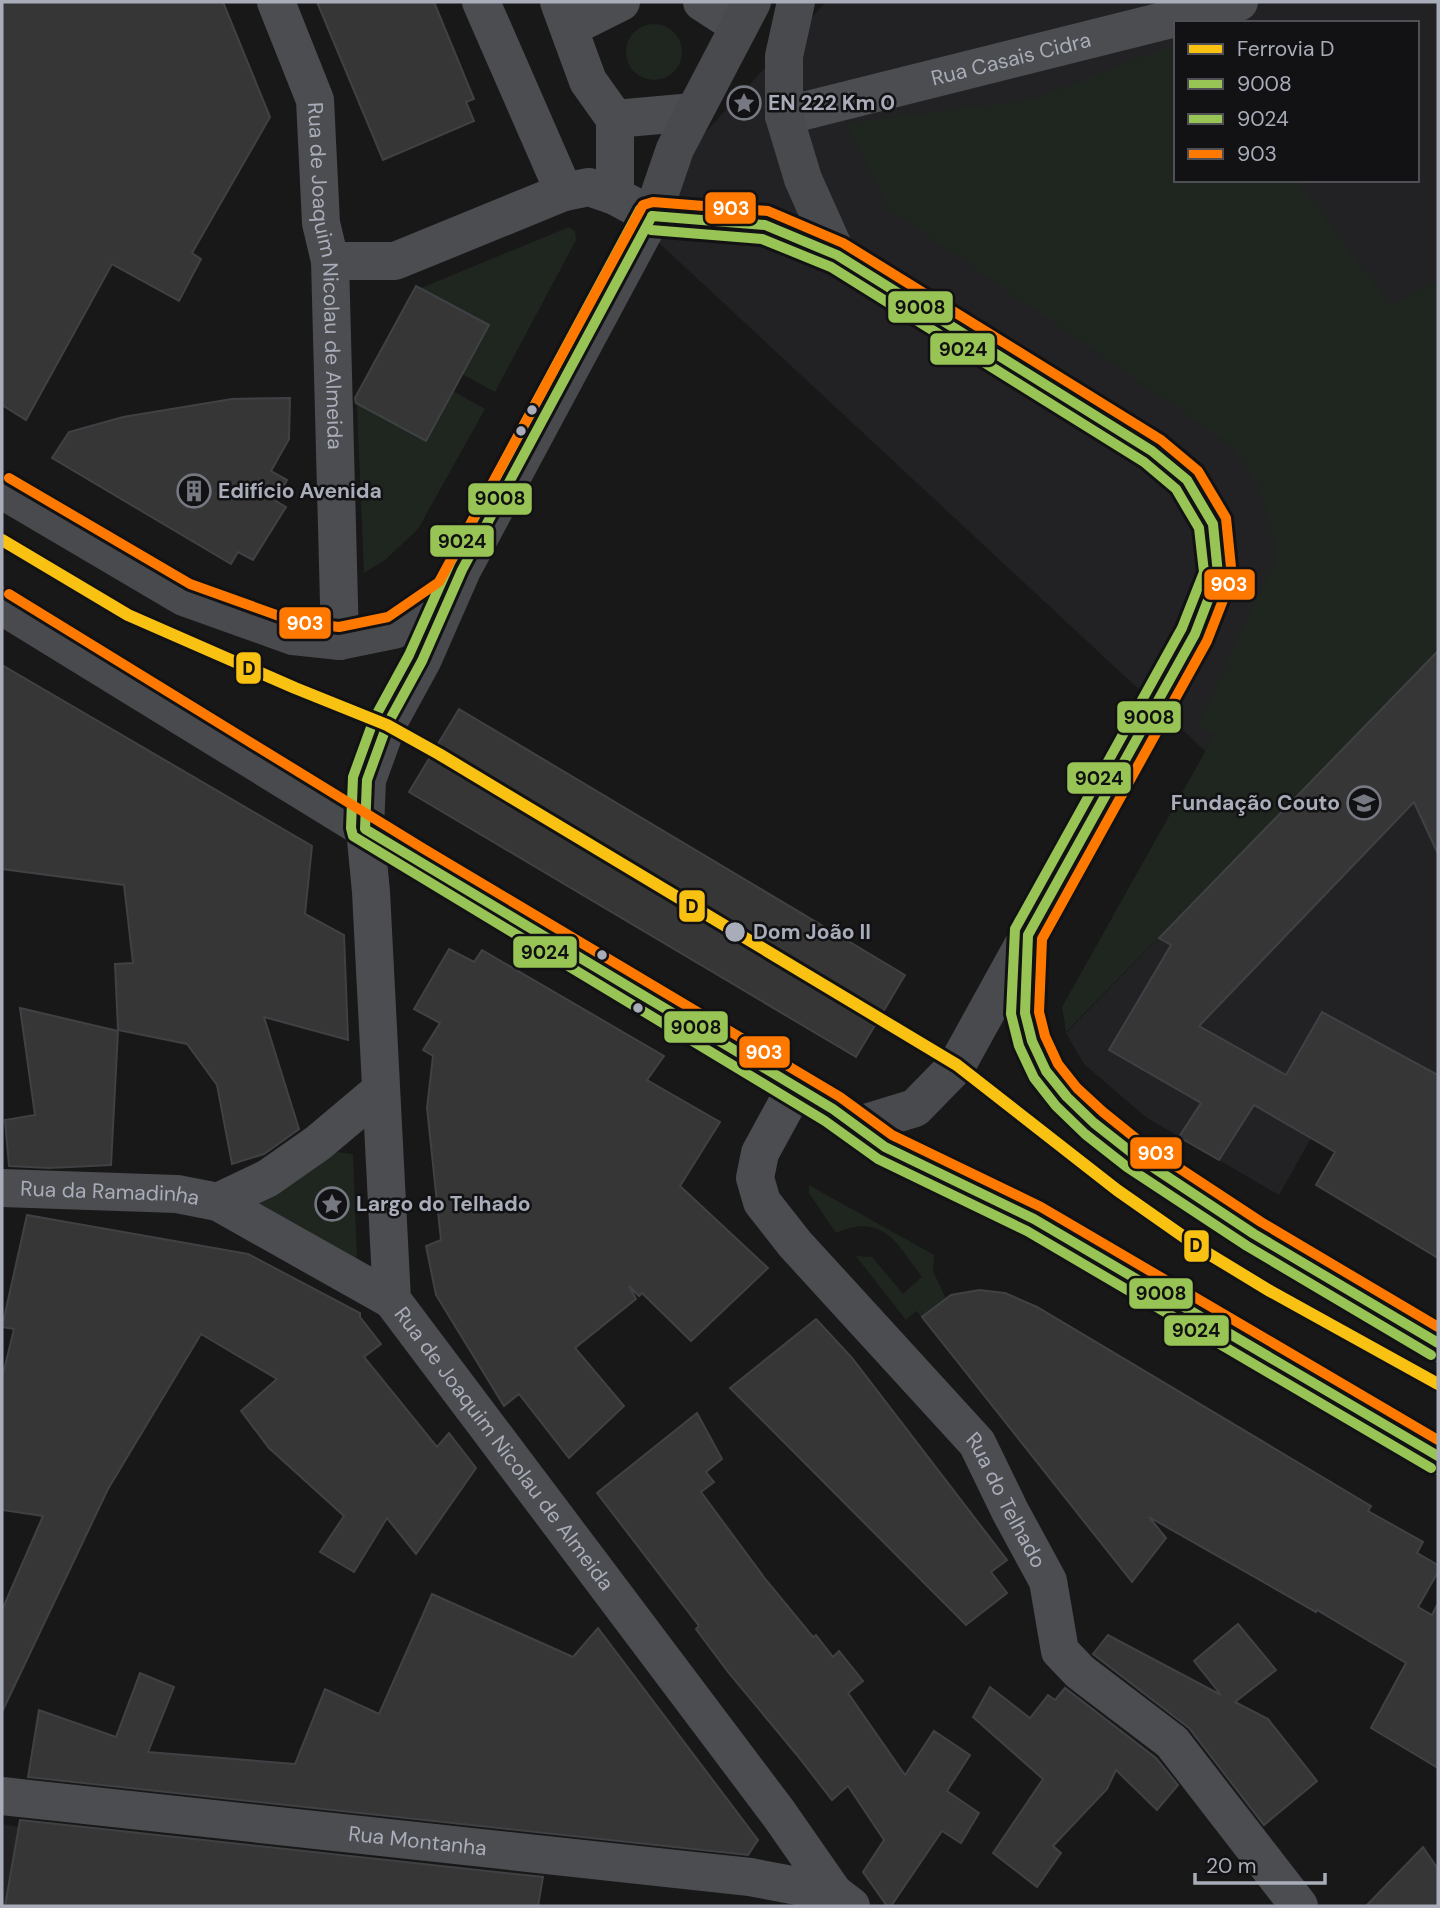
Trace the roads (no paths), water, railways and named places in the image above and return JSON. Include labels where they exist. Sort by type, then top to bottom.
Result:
[{"type":"main road","points":[[796,2],[784,56],[784,116],[803,179],[837,255]]},
{"type":"main road","points":[[365,829],[367,780],[387,725],[422,662],[450,592],[652,216],[676,149],[745,14]]},
{"type":"main road","points":[[652,216],[765,225],[837,255],[1152,451],[1187,480],[1213,524],[1218,574],[1195,634],[957,1065],[915,1108],[856,1126]]},
{"type":"main road","points":[[2,490],[184,597],[293,636],[340,642],[394,630],[450,592]]},
{"type":"main road","points":[[2,606],[365,829],[833,1109],[885,1147],[1034,1219],[1438,1457]]},
{"type":"main road","points":[[1028,935],[1025,1013],[1032,1041],[1046,1071],[1067,1097],[1094,1123],[1173,1182],[1254,1234],[1438,1343]]},
{"type":"street","name":"Rua de Joaquim Nicolau de Almeida","points":[[276,2],[315,100],[321,223],[330,261],[340,642]]},
{"type":"street","points":[[481,2],[564,192]]},
{"type":"street","points":[[615,195],[615,119],[588,81],[564,15],[621,2]]},
{"type":"street","points":[[702,2],[745,14]]},
{"type":"street","name":"Rua Casais Cidra","points":[[784,116],[1239,2]]},
{"type":"street","points":[[615,119],[694,112]]},
{"type":"street","points":[[330,261],[395,261],[564,192],[589,187],[615,195],[652,216]]},
{"type":"street","name":"Rua de Joaquim Nicolau de Almeida","points":[[365,829],[371,892],[392,1300],[843,1899]]},
{"type":"street","name":"Rua do Telhado","points":[[796,1087],[760,1153],[755,1178],[762,1202],[795,1244],[977,1443],[1048,1581],[1060,1651],[1080,1672],[1172,1742],[1299,1906]]},
{"type":"street","points":[[218,1202],[268,1178],[318,1143],[381,1090]]},
{"type":"street","name":"Rua da Ramadinha","points":[[2,1188],[177,1194],[218,1202]]},
{"type":"street","points":[[218,1202],[392,1300]]},
{"type":"street","name":"Rua Montanha","points":[[2,1796],[750,1877],[843,1899]]},
{"type":"rail line","name":"D","points":[[2,540],[128,615],[387,725],[439,754],[957,1065],[1117,1190],[1204,1251],[1270,1291],[1438,1384]]},
{"type":"place","name":"EN 222 Km 0","points":[[744,103]]},
{"type":"place","name":"Edifício Avenida","points":[[194,491]]},
{"type":"place","name":"Fundação Couto","points":[[1364,803]]},
{"type":"place","name":"Dom João II","points":[[735,932]]},
{"type":"place","name":"Largo do Telhado","points":[[332,1204]]}]
